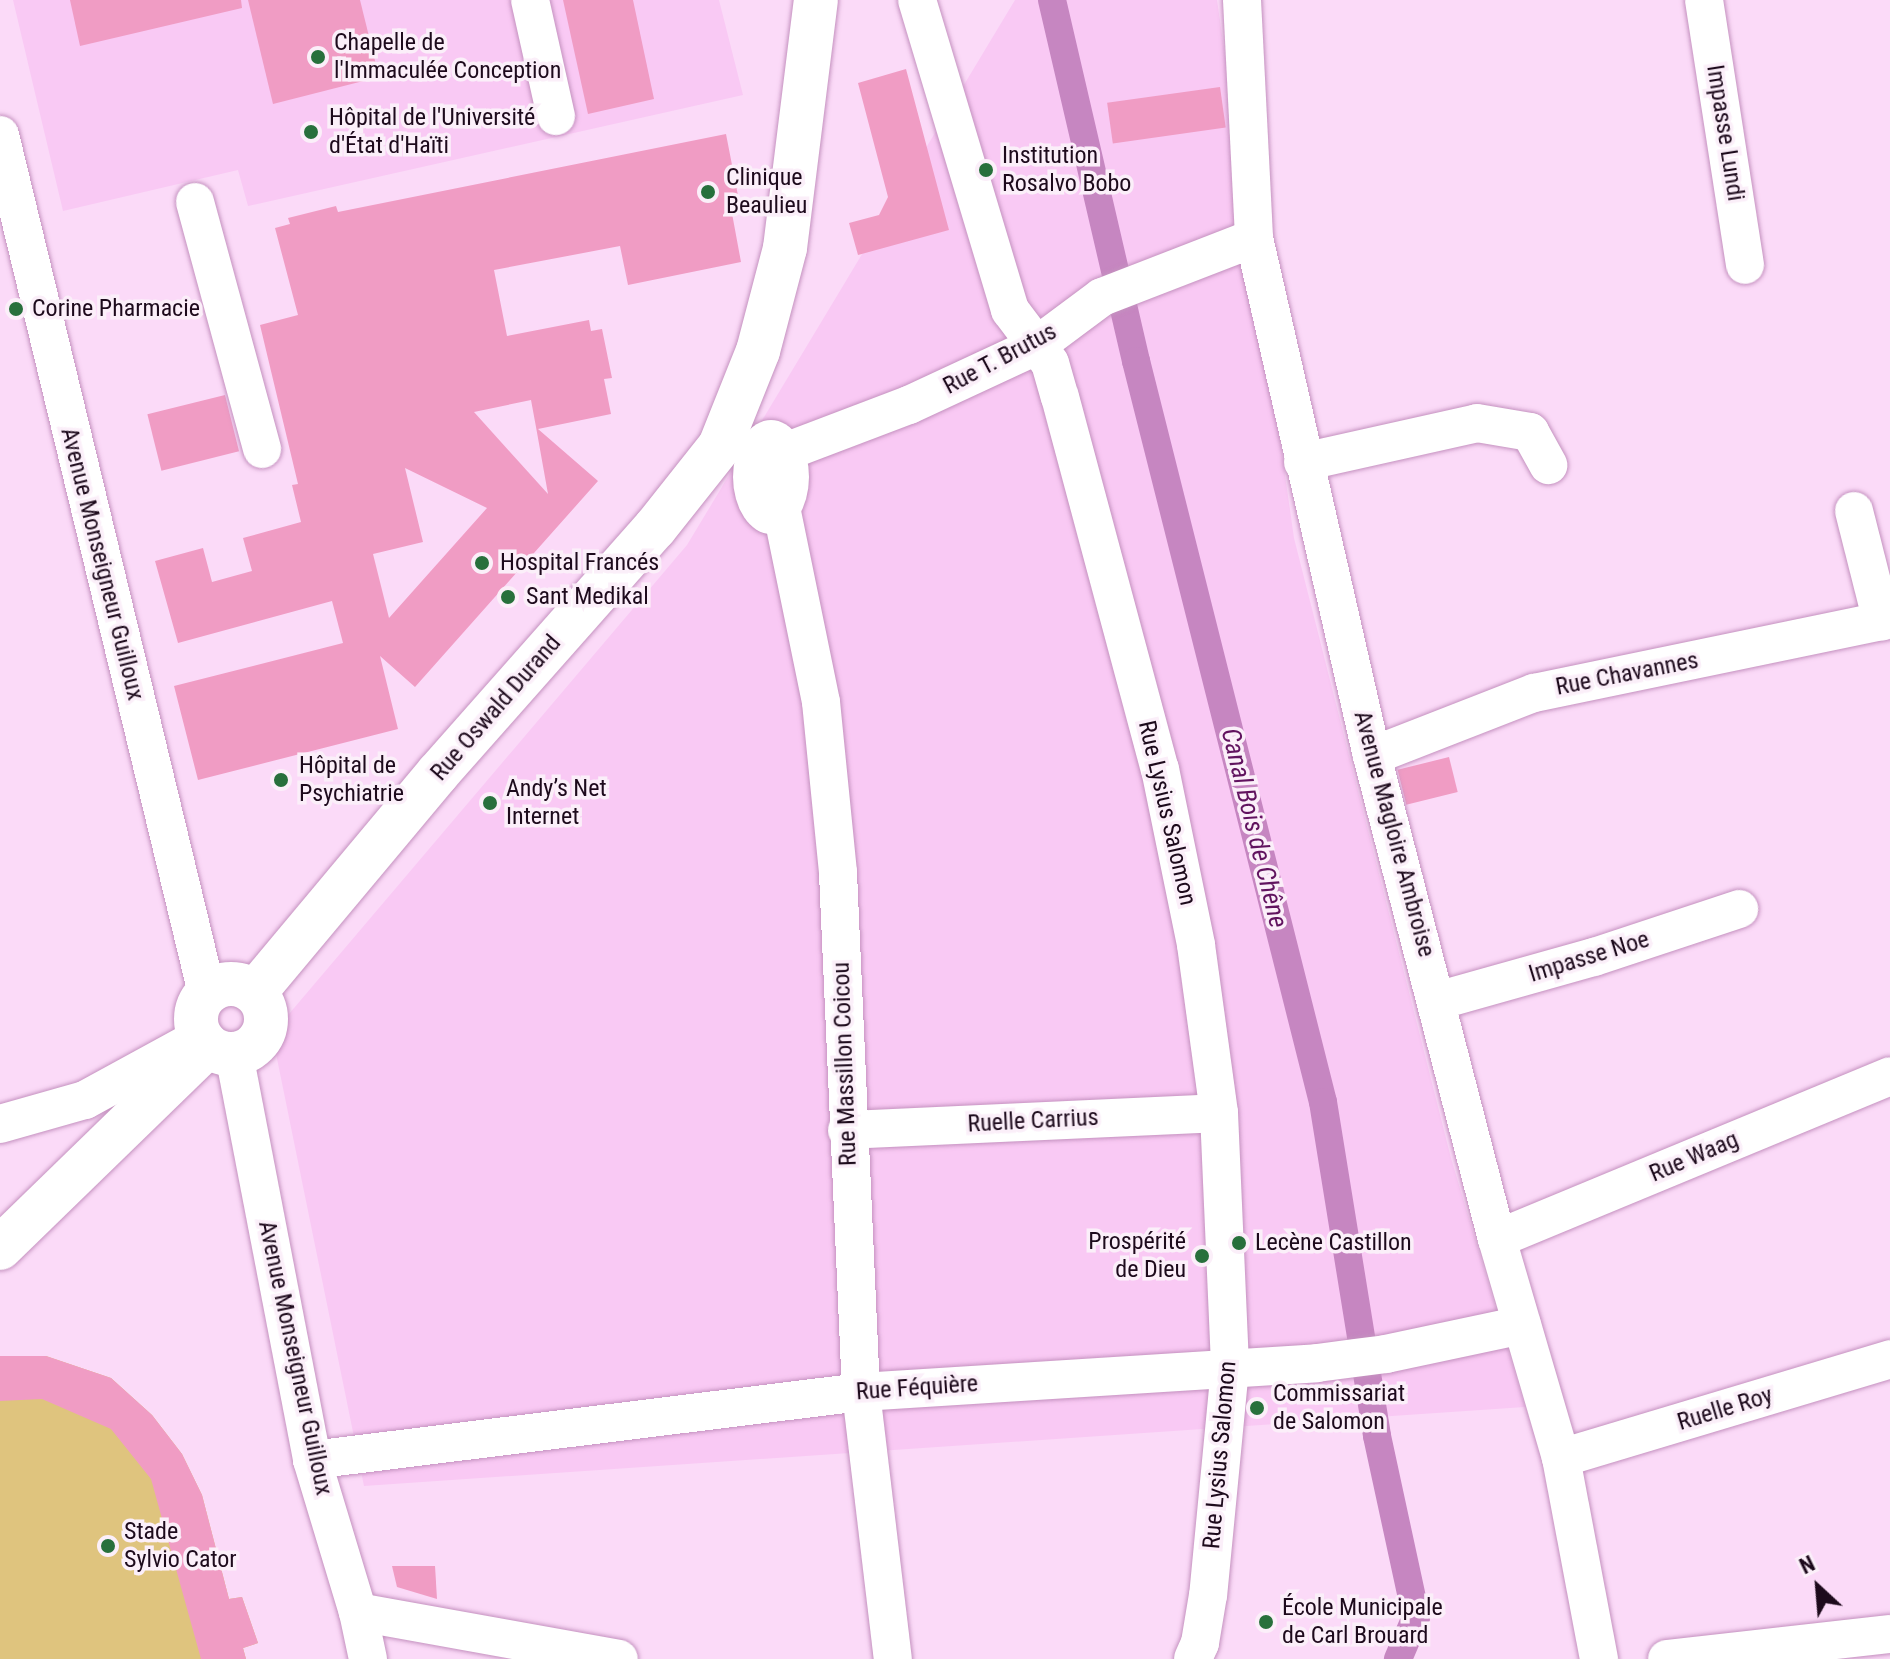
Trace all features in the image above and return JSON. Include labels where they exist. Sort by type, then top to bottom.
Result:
[{"type":"main road","name":"Rue Oswald Durand","points":[[255,992],[438,773],[655,528],[758,456],[758,351],[785,248],[816,0]]},
{"type":"main road","points":[[0,1248],[214,1045],[256,1045],[267,1024],[262,1001],[255,992],[236,983],[225,984],[207,993],[196,1014],[214,1045]]},
{"type":"street","points":[[530,0],[556,116]]},
{"type":"street","name":"Rue Lysius Salomon","points":[[917,0],[1010,310],[1050,363],[1160,769],[1196,945],[1219,1113],[1230,1368],[1208,1595],[1200,1643],[1193,1659]]},
{"type":"street","name":"Avenue Magloire Ambroise","points":[[1242,0],[1254,238],[1372,756],[1497,1239],[1561,1458],[1599,1659]]},
{"type":"street","name":"Impasse Lundi","points":[[1704,0],[1745,265]]},
{"type":"street","name":"Avenue Monseigneur Guilloux","points":[[0,135],[12,249],[207,993]]},
{"type":"street","points":[[195,202],[262,449]]},
{"type":"street","name":"Rue T. Brutus","points":[[758,456],[909,405],[1036,346],[1102,297],[1254,238]]},
{"type":"street","points":[[1303,462],[1477,423],[1530,432],[1548,465]]},
{"type":"street","name":"Rue Massillon Coicou","points":[[758,456],[821,702],[838,873],[861,1392],[893,1659]]},
{"type":"street","points":[[1854,511],[1886,620]]},
{"type":"street","name":"Rue Chavannes","points":[[1372,756],[1534,693],[1886,620]]},
{"type":"street","name":"Impasse Noe","points":[[1437,1001],[1594,957],[1739,909]]},
{"type":"street","points":[[0,1124],[85,1100],[214,1045]]},
{"type":"street","name":"Avenue Monseigneur Guilloux","points":[[214,1045],[312,1460],[358,1612],[368,1659]]},
{"type":"street","name":"Rue Waag","points":[[1497,1239],[1890,1076]]},
{"type":"street","name":"Ruelle Carrius","points":[[847,1130],[1219,1113]]},
{"type":"street","name":"Rue Féquière","points":[[312,1460],[861,1392],[1317,1363],[1386,1354],[1522,1325]]},
{"type":"street","name":"Ruelle Roy","points":[[1561,1458],[1890,1359]]},
{"type":"street","points":[[358,1612],[619,1659]]},
{"type":"street","points":[[1667,1659],[1890,1634]]},
{"type":"shaded area","name":"Hôpital de l'Université d'État d'Haïti","points":[[13,0],[719,0],[743,95],[248,206],[238,170],[63,211]]},
{"type":"shaded area","points":[[1015,0],[1217,0],[1294,538],[1451,1158],[1525,1407],[364,1486],[272,1034],[687,545]]},
{"type":"shaded area","name":"Stade Sylvio Cator","points":[[0,1356],[46,1356],[111,1378],[152,1415],[182,1454],[202,1495],[229,1599],[242,1597],[258,1643],[243,1648],[246,1659],[0,1659]]},
{"type":"building","points":[[70,0],[241,0],[242,8],[80,46]]},
{"type":"building","name":"Chapelle de l'Immaculée Conception","points":[[248,0],[360,0],[379,77],[273,104]]},
{"type":"building","points":[[563,0],[633,0],[654,99],[588,114]]},
{"type":"building","points":[[906,69],[949,230],[858,255],[849,223],[879,215],[888,197],[858,83]]},
{"type":"building","points":[[1220,87],[1226,128],[1113,143],[1107,103]]},
{"type":"building","points":[[726,134],[740,206],[731,208],[741,262],[628,285],[620,246],[494,270],[507,336],[589,320],[591,331],[602,329],[612,378],[604,379],[611,414],[538,429],[598,481],[415,687],[380,656],[398,729],[198,780],[174,686],[343,643],[332,601],[178,643],[155,561],[203,548],[212,582],[252,571],[243,538],[301,522],[292,485],[298,484],[260,325],[298,315],[275,228],[290,224],[288,218],[336,206],[338,212]],"holes":[[[531,400],[536,427],[548,494],[474,412]],[[405,468],[487,508],[389,618],[373,554],[423,542]]]},
{"type":"building","points":[[225,395],[239,451],[161,471],[147,414]]},
{"type":"building","points":[[1449,757],[1458,792],[1406,805],[1398,770]]},
{"type":"building","points":[[0,1356],[46,1356],[111,1378],[152,1415],[182,1454],[202,1495],[229,1599],[242,1597],[258,1643],[243,1648],[246,1659],[201,1659],[151,1479],[111,1429],[42,1399],[0,1401]]},
{"type":"building","points":[[392,1566],[435,1566],[437,1599],[397,1587]]},
{"type":"waterway","name":"Canal Bois de Chêne","points":[[1052,0],[1136,361],[1323,1102],[1377,1436],[1416,1617],[1398,1659]]},
{"type":"place","name":"Chapelle de l'Immaculée Conception","points":[[318,57]]},
{"type":"place","name":"Hôpital de l'Université d'État d'Haïti","points":[[311,132]]},
{"type":"place","name":"Institution Rosalvo Bobo","points":[[986,170]]},
{"type":"place","name":"Clinique Beaulieu","points":[[708,192]]},
{"type":"place","name":"Corine Pharmacie","points":[[16,309]]},
{"type":"place","name":"Hospital Francés","points":[[482,563]]},
{"type":"place","name":"Sant Medikal","points":[[508,597]]},
{"type":"place","name":"Hôpital de Psychiatrie","points":[[281,780]]},
{"type":"place","name":"Andy’s Net Internet","points":[[490,803]]},
{"type":"place","name":"Lecène Castillon","points":[[1239,1243]]},
{"type":"place","name":"Prospérité de Dieu","points":[[1202,1256]]},
{"type":"place","name":"Commissariat de Salomon","points":[[1257,1408]]},
{"type":"place","name":"Stade Sylvio Cator","points":[[108,1546]]},
{"type":"place","name":"École Municipale de Carl Brouard","points":[[1266,1622]]}]
